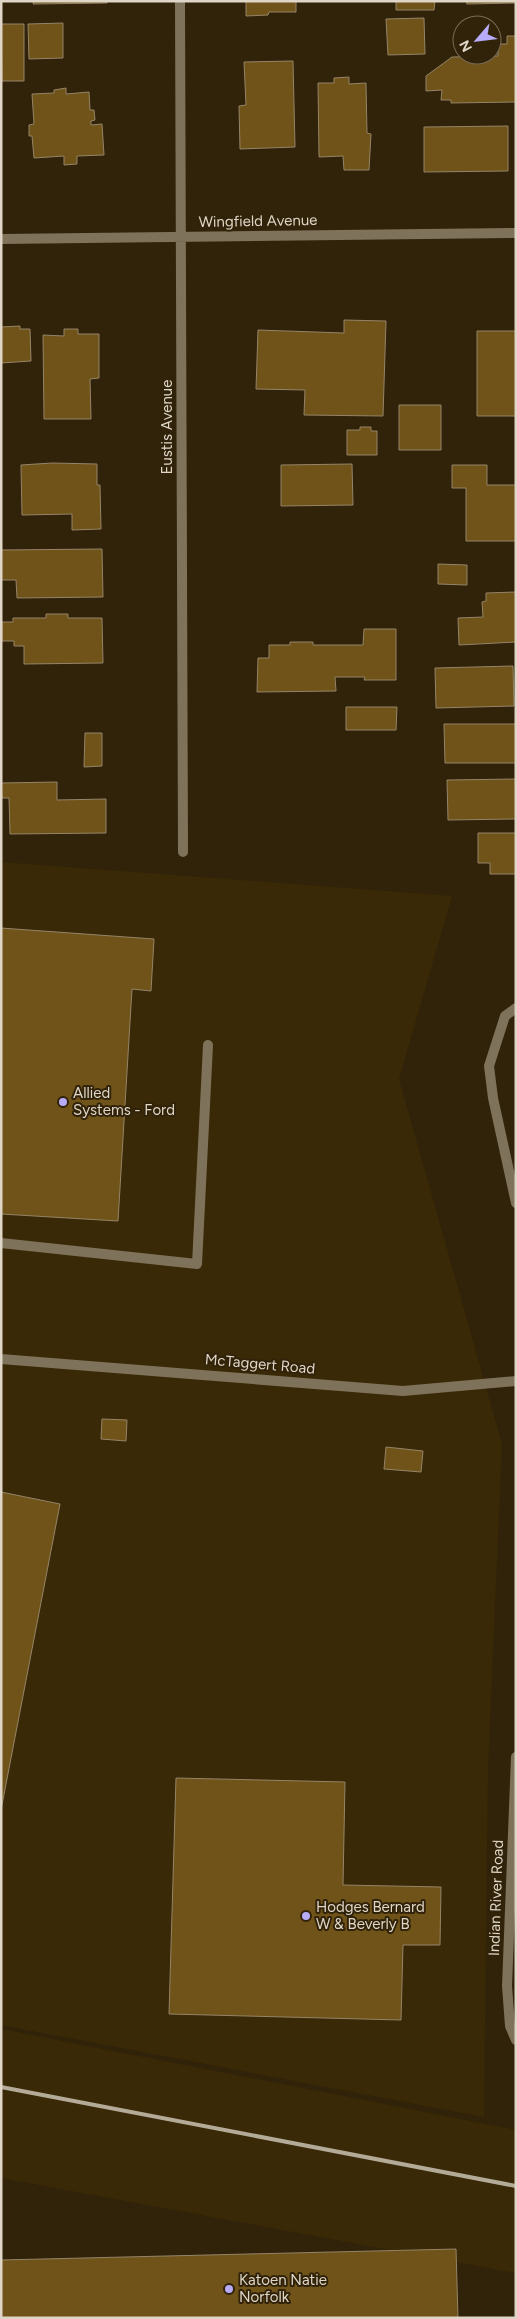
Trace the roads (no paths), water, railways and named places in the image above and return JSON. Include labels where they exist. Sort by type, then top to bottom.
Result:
[{"type":"street","name":"Eustis Avenue","points":[[180,1],[183,852]]},
{"type":"street","name":"Wingfield Avenue","points":[[1,239],[516,233]]},
{"type":"street","points":[[516,1008],[505,1016],[489,1066],[492,1098],[516,1203]]},
{"type":"street","points":[[1,1243],[197,1264],[208,1045]]},
{"type":"street","name":"McTaggert Road","points":[[1,1359],[403,1391],[516,1381]]},
{"type":"street","name":"Indian River Road","points":[[516,1757],[507,1986],[510,2026],[516,2040]]},
{"type":"railway","points":[[1,2087],[516,2186]]},
{"type":"place","name":"Allied Systems - Ford","points":[[63,1102]]},
{"type":"place","name":"Hodges Bernard W & Beverly B","points":[[306,1916]]},
{"type":"place","name":"Katoen Natie Norfolk","points":[[229,2289]]}]
